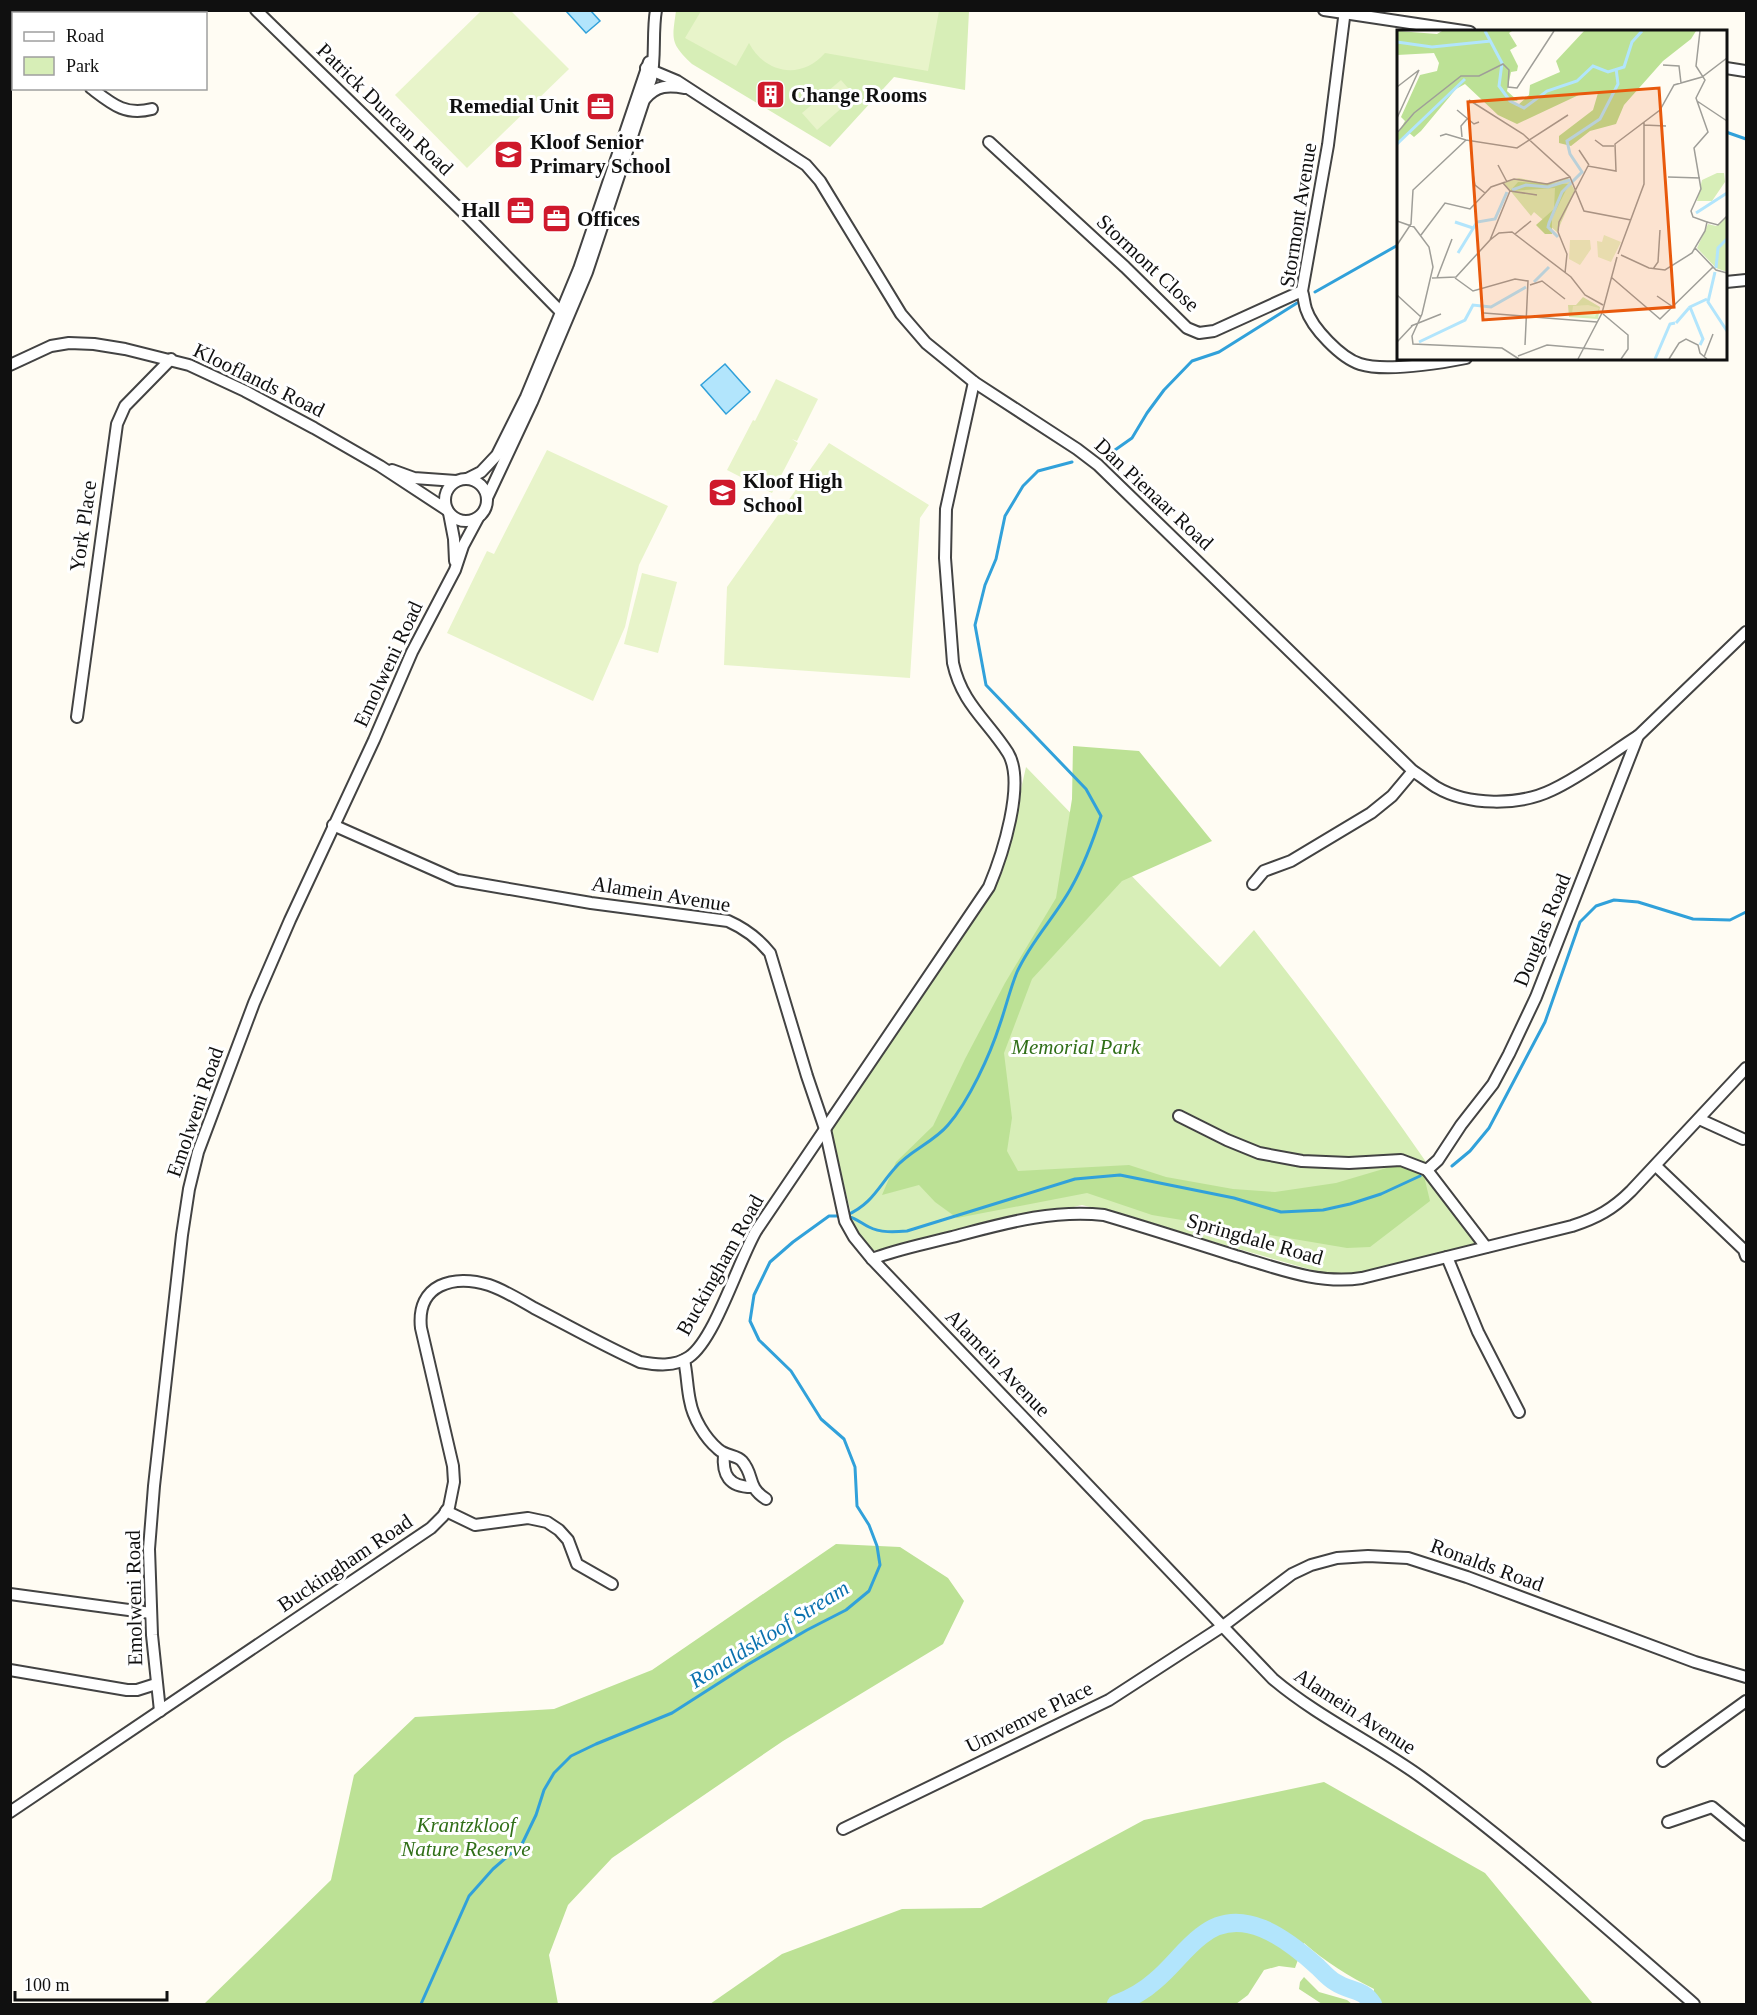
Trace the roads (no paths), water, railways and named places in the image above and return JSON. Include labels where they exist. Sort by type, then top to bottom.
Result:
[{"type":"street","name":"Patrick Duncan Road","points":[[256,10],[466,215],[561,312]]},
{"type":"street","points":[[448,511],[459,520],[465,521],[478,518],[486,507],[487,498],[532,402],[579,292],[645,99],[656,10]]},
{"type":"street","points":[[1324,10],[1458,30]]},
{"type":"street","name":"Stormont Avenue","points":[[1345,12],[1328,145],[1302,291],[1306,310],[1319,331],[1349,359],[1359,364],[1386,367],[1449,360]]},
{"type":"street","points":[[1727,68],[1745,71]]},
{"type":"street","points":[[455,570],[455,547],[445,504],[447,492],[462,480],[481,472],[497,455],[526,397],[567,298],[650,69]]},
{"type":"street","name":"Dan Pienaar Road","points":[[650,69],[677,81],[788,152],[812,171],[902,314],[926,343],[974,382],[1098,465],[1413,771],[1437,788],[1463,798],[1489,803],[1519,800],[1551,791],[1638,736]]},
{"type":"street","points":[[645,99],[650,92],[667,86],[688,89]]},
{"type":"street","points":[[94,90],[110,103],[126,111],[139,112],[152,109]]},
{"type":"street","name":"Stormont Close","points":[[989,142],[1125,267],[1187,328],[1199,333],[1214,331],[1302,291]]},
{"type":"street","points":[[1727,282],[1746,280]]},
{"type":"street","points":[[540,291],[555,297],[567,298]]},
{"type":"street","name":"Klooflands Road","points":[[10,365],[51,346],[69,343],[115,347],[171,359],[207,372],[245,391],[380,466],[448,511]]},
{"type":"street","name":"York Place","points":[[77,717],[117,424],[125,406],[171,359]]},
{"type":"street","name":"Buckingham Road","points":[[10,1812],[431,1528],[446,1511],[452,1498],[453,1466],[420,1321],[423,1302],[441,1284],[458,1280],[491,1285],[640,1362],[666,1365],[684,1360],[704,1342],[747,1247],[989,887],[1001,857],[1013,800],[1015,775],[1013,764],[966,698],[956,677],[945,558],[946,509],[974,382]]},
{"type":"street","name":"Klooflands Road","points":[[380,466],[414,478],[434,481],[462,480]]},
{"type":"street","points":[[462,480],[478,483],[487,498]]},
{"type":"street","name":"Emolweni Road","points":[[160,1711],[151,1613],[149,1549],[154,1486],[189,1189],[205,1130],[254,1003],[412,652],[455,570],[478,518]]},
{"type":"street","name":"Douglas Road","points":[[1427,1170],[1438,1160],[1461,1125],[1493,1084],[1509,1054],[1541,986],[1638,736],[1746,632]]},
{"type":"street","points":[[1253,884],[1264,871],[1290,861],[1371,813],[1392,796],[1413,771]]},
{"type":"street","name":"Alamein Avenue","points":[[333,825],[457,880],[591,903],[728,921],[744,928],[759,939],[770,953],[825,1129],[844,1216],[854,1237],[872,1259],[1273,1679],[1296,1698],[1418,1776],[1483,1824],[1694,2004]]},
{"type":"street","name":"Springdale Road","points":[[872,1259],[893,1251],[1027,1218],[1075,1213],[1104,1215],[1278,1268],[1335,1281],[1362,1278],[1572,1226],[1600,1216],[1617,1205],[1656,1166],[1746,1068]]},
{"type":"street","points":[[1179,1116],[1259,1153],[1302,1161],[1349,1163],[1401,1160],[1427,1170],[1485,1247]]},
{"type":"street","points":[[1699,1119],[1743,1139]]},
{"type":"street","points":[[1656,1166],[1744,1250],[1746,1256]]},
{"type":"street","points":[[1447,1257],[1478,1332],[1519,1412]]},
{"type":"street","points":[[684,1360],[690,1401],[712,1444],[724,1454],[739,1458],[743,1462],[752,1486],[766,1499]]},
{"type":"street","points":[[724,1454],[724,1469],[730,1480],[742,1487],[752,1486]]},
{"type":"street","points":[[446,1511],[476,1526],[528,1518],[547,1522],[568,1540],[577,1564],[612,1584]]},
{"type":"street","name":"Ronalds Road","points":[[1223,1626],[1292,1574],[1311,1565],[1337,1558],[1408,1558],[1467,1577],[1695,1662],[1746,1677]]},
{"type":"street","points":[[10,1594],[151,1613]]},
{"type":"street","name":"Umvemve Place","points":[[843,1829],[1109,1700],[1223,1626]]},
{"type":"street","points":[[10,1670],[127,1690],[137,1690],[156,1684]]},
{"type":"street","points":[[1663,1761],[1746,1701]]},
{"type":"street","points":[[1668,1822],[1712,1807],[1746,1835]]},
{"type":"water","points":[[566,11],[591,11],[600,21],[586,33]]},
{"type":"water","points":[[725,364],[750,392],[726,414],[701,385]]},
{"type":"waterway","name":"Ronaldskloof Stream","points":[[1727,132],[1746,139]]},
{"type":"waterway","name":"Ronaldskloof Stream","points":[[1315,292],[1397,246]]},
{"type":"waterway","name":"Ronaldskloof Stream","points":[[1115,450],[1132,438],[1164,390],[1192,361],[1219,352],[1297,303]]},
{"type":"waterway","name":"Ronaldskloof Stream","points":[[847,1215],[863,1206],[901,1162],[942,1131],[964,1103],[991,1049],[1017,972],[1076,879],[1101,816],[1086,789],[986,685],[975,625],[985,585],[996,559],[1005,516],[1023,486],[1038,471],[1072,462]]},
{"type":"waterway","points":[[1452,1166],[1470,1151],[1489,1128],[1545,1022],[1580,922],[1596,906],[1614,900],[1638,902],[1693,919],[1730,920],[1746,912]]},
{"type":"waterway","points":[[847,1216],[878,1230],[907,1231],[1075,1179],[1120,1175],[1234,1198],[1281,1212],[1323,1210],[1381,1194],[1420,1176]]},
{"type":"waterway","name":"Ronaldskloof Stream","points":[[421,2004],[469,1896],[493,1869],[522,1844],[536,1815],[544,1790],[554,1773],[571,1756],[672,1713],[747,1665],[846,1610],[869,1591],[880,1565],[877,1546],[869,1525],[857,1506],[855,1467],[844,1439],[821,1419],[791,1371],[759,1340],[750,1321],[754,1295],[770,1262],[829,1216],[841,1216]]},
{"type":"waterway","points":[[1116,2004],[1151,1985],[1201,1936],[1216,1927],[1232,1923],[1247,1924],[1278,1936],[1306,1956],[1333,1981],[1365,1995],[1373,2004]]},
{"type":"place","name":"Change Rooms","points":[[770,95]]},
{"type":"place","name":"Remedial Unit","points":[[600,106]]},
{"type":"place","name":"Kloof Senior Primary School","points":[[509,154]]},
{"type":"place","name":"Hall","points":[[521,210]]},
{"type":"place","name":"Offices","points":[[556,219]]},
{"type":"place","name":"Kloof High School","points":[[722,493]]},
{"type":"park label","name":"Memorial Park","points":[[1076,1047]]},
{"type":"park label","name":"Krantzkloof Nature Reserve","points":[[466,1837]]}]
